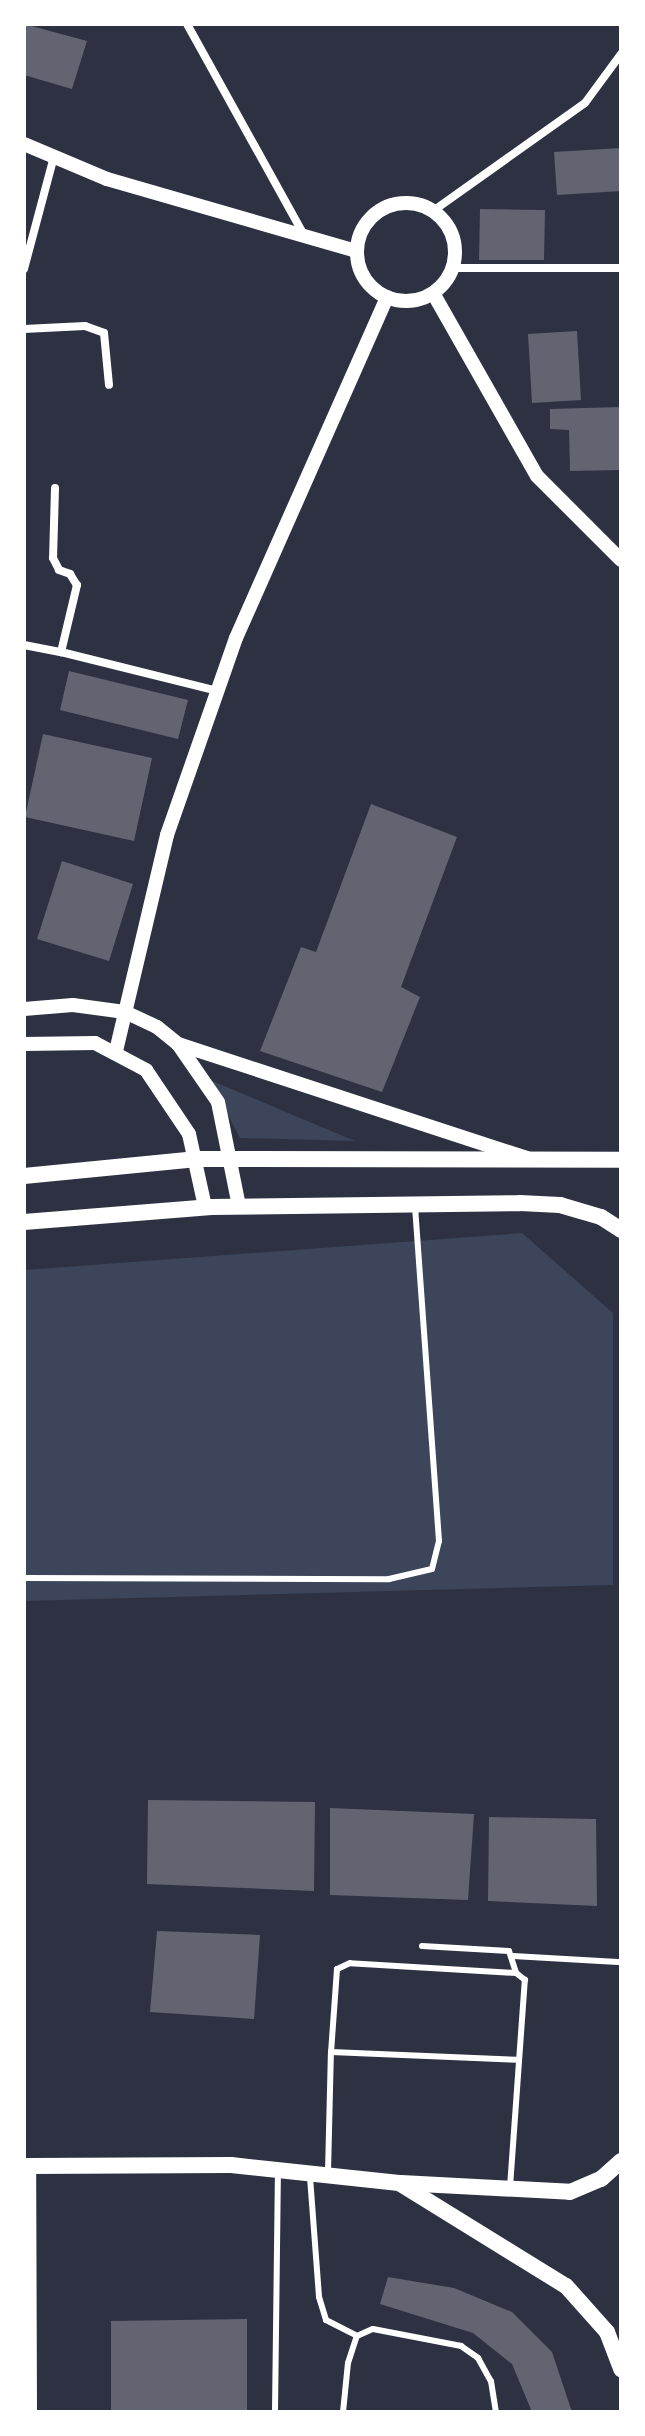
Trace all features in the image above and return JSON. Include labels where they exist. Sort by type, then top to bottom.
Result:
[{"type":"main road","points":[[24,1176],[233,1158],[621,1160]]},
{"type":"main road","points":[[24,1222],[205,1207],[560,1205],[601,1217],[621,1230]]},
{"type":"main road","points":[[29,2412],[26,2166],[278,2170],[399,2183],[570,2192],[601,2179],[621,2161]]},
{"type":"main road","points":[[399,2183],[566,2286],[607,2332],[621,2369]]},
{"type":"street","points":[[187,24],[306,237]]},
{"type":"street","points":[[433,211],[585,103],[621,54]]},
{"type":"street","points":[[24,144],[107,179],[357,251]]},
{"type":"street","points":[[24,269],[54,156]]},
{"type":"street","points":[[401,203],[433,211],[452,236],[452,268],[433,293],[418,299],[387,297],[363,276],[357,251],[362,229],[386,207],[401,203]]},
{"type":"street","points":[[452,268],[621,268]]},
{"type":"street","points":[[433,293],[537,476],[621,560]]},
{"type":"street","points":[[116,1051],[167,835],[236,638],[387,297]]},
{"type":"street","points":[[24,329],[85,326],[104,333],[109,385]]},
{"type":"street","points":[[55,488],[53,558],[59,570],[70,574],[77,585],[61,652]]},
{"type":"street","points":[[24,645],[217,691]]},
{"type":"street","points":[[24,1009],[73,1005],[125,1012],[157,1027],[178,1044],[218,1102],[233,1158],[239,1206]]},
{"type":"street","points":[[24,1044],[95,1043],[116,1051],[146,1070],[169,1097],[197,1159],[205,1207]]},
{"type":"street","points":[[178,1044],[531,1159]]},
{"type":"lane","points":[[24,1578],[389,1579],[432,1569],[439,1541],[415,1204]]},
{"type":"lane","points":[[422,1946],[496,1948],[513,1956],[618,1962]]},
{"type":"lane","points":[[510,2189],[518,2060],[528,1990],[516,1973],[513,1956]]},
{"type":"lane","points":[[328,2176],[337,1969],[350,1963],[516,1973]]},
{"type":"lane","points":[[331,2052],[518,2060]]},
{"type":"lane","points":[[275,2412],[278,2170]]},
{"type":"lane","points":[[310,2173],[319,2297],[326,2320],[357,2336]]},
{"type":"lane","points":[[343,2412],[348,2363],[357,2336],[373,2329],[461,2346],[478,2358],[491,2381],[496,2412]]},
{"type":"shaded area","points":[[210,1080],[355,1141],[240,1138]]},
{"type":"shaded area","points":[[522,1233],[613,1313],[613,1585],[24,1601],[24,1270]]},
{"type":"building","points":[[24,24],[87,41],[72,89],[24,75]]},
{"type":"building","points":[[621,148],[621,191],[557,195],[554,152]]},
{"type":"building","points":[[480,209],[545,210],[544,260],[479,260]]},
{"type":"building","points":[[577,331],[581,400],[532,403],[528,334]]},
{"type":"building","points":[[621,407],[621,470],[570,471],[569,430],[550,429],[550,409]]},
{"type":"building","points":[[69,671],[188,700],[178,739],[60,710]]},
{"type":"building","points":[[43,734],[152,758],[134,841],[25,817]]},
{"type":"building","points":[[371,804],[457,837],[401,987],[420,997],[382,1092],[260,1051],[301,947],[316,952]]},
{"type":"building","points":[[62,861],[133,884],[109,961],[37,939]]},
{"type":"building","points":[[148,1800],[315,1802],[314,1891],[147,1884]]},
{"type":"building","points":[[330,1808],[474,1814],[468,1900],[330,1895]]},
{"type":"building","points":[[489,1817],[596,1819],[597,1906],[488,1901]]},
{"type":"building","points":[[157,1931],[260,1935],[254,2019],[150,2012]]},
{"type":"building","points":[[388,2277],[454,2288],[512,2312],[552,2352],[572,2412],[532,2412],[512,2364],[473,2333],[380,2304]]},
{"type":"building","points":[[247,2319],[247,2412],[111,2412],[111,2321]]}]
